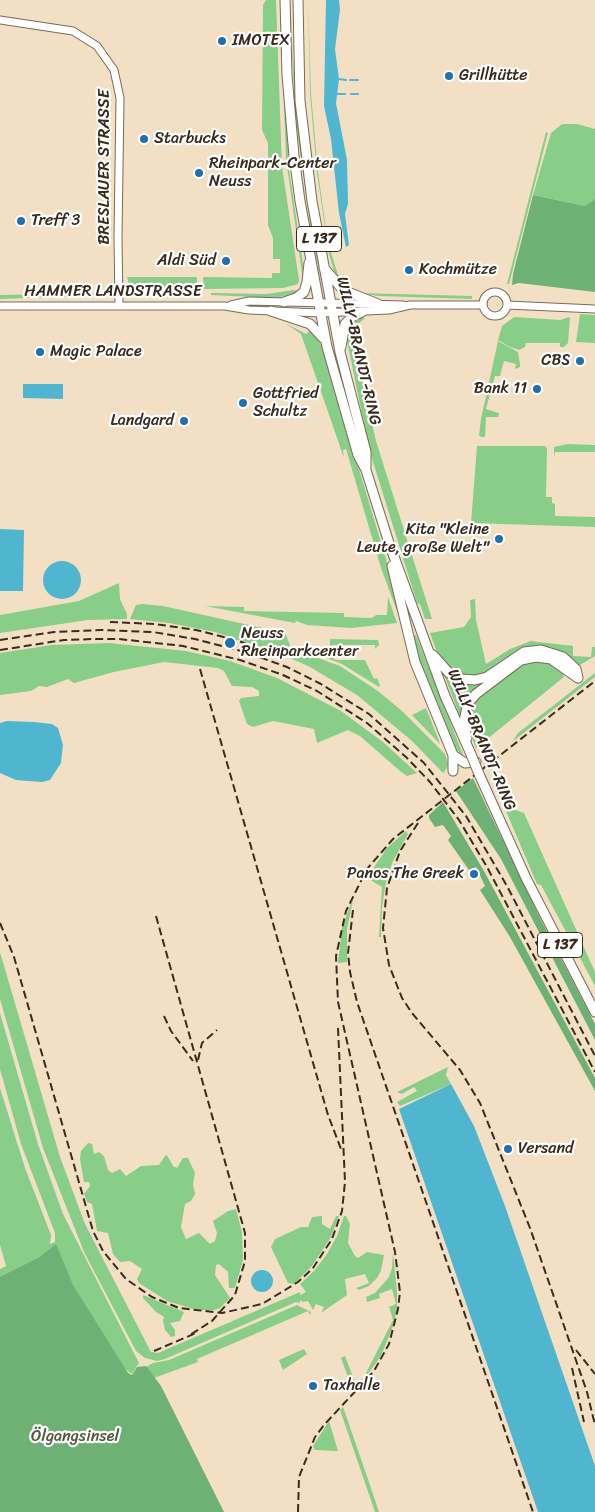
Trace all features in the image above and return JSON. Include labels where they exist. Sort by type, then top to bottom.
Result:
[{"type":"main road","name":"WILLY-BRANDT-RING","points":[[286,0],[291,126],[300,201],[327,347],[358,455],[366,470],[416,620],[454,719],[526,878],[595,1012]]},
{"type":"main road","name":"WILLY-BRANDT-RING","points":[[298,0],[300,101],[312,201],[340,352],[366,452],[366,470]]},
{"type":"main road","points":[[284,302],[296,298],[304,292],[310,256]]},
{"type":"main road","points":[[324,268],[343,290],[378,304]]},
{"type":"main road","points":[[271,311],[310,324],[320,333],[327,347]]},
{"type":"main road","points":[[340,352],[345,324],[353,316],[362,312]]},
{"type":"main road","points":[[389,543],[404,621],[420,675],[453,755],[453,771]]},
{"type":"main road","points":[[427,650],[449,674],[468,680],[487,677],[516,656],[532,650],[556,654],[576,669],[578,678],[551,659],[528,658],[516,664],[476,694],[468,703],[464,715],[464,730],[470,752]]},
{"type":"main road","points":[[453,755],[465,762],[476,762]]},
{"type":"street","name":"BRESLAUER STRASSE","points":[[0,20],[73,32],[97,46],[114,70],[120,98],[119,306]]},
{"type":"street","name":"HAMMER LANDSTRASSE","points":[[496,293],[503,296],[507,305],[505,311],[496,316],[488,314],[484,305],[488,295],[496,293]]},
{"type":"street","name":"HAMMER LANDSTRASSE","points":[[225,306],[249,302],[319,302],[408,306],[484,305]]},
{"type":"street","name":"HAMMER LANDSTRASSE","points":[[507,305],[595,310]]},
{"type":"street","name":"HAMMER LANDSTRASSE","points":[[0,306],[225,306],[271,311],[321,313],[389,310],[408,306]]},
{"type":"green space","points":[[266,0],[276,0],[282,167],[299,280],[298,284],[283,288],[204,289],[203,277],[272,278],[272,273],[280,273],[280,259],[273,259],[273,238],[268,225],[268,143],[262,130],[263,5]]},
{"type":"green space","points":[[280,0],[282,0],[289,169],[304,271],[303,280],[286,159]]},
{"type":"green space","points":[[290,0],[296,112],[322,288],[310,223],[295,116]]},
{"type":"green space","points":[[308,0],[311,94],[318,172],[328,243],[340,281],[334,271],[329,254],[317,173],[310,94]]},
{"type":"green space","points":[[562,124],[577,124],[595,129],[595,199],[585,206],[533,195],[551,133]]},
{"type":"green space","points":[[546,132],[548,133],[509,284],[507,284]]},
{"type":"green space","points":[[533,195],[585,206],[595,199],[595,292],[519,283],[512,285],[513,274]]},
{"type":"green space","points":[[127,277],[197,277],[197,288],[133,286],[129,284]]},
{"type":"green space","points":[[294,290],[299,292],[276,298],[211,295],[211,293],[266,294]]},
{"type":"green space","points":[[101,293],[105,295],[0,299],[0,295]]},
{"type":"green space","points":[[358,293],[472,296],[472,299],[379,296]]},
{"type":"green space","points":[[580,314],[595,315],[595,343],[576,342]]},
{"type":"green space","points":[[514,317],[560,320],[570,317],[568,343],[564,347],[560,347],[560,343],[526,343],[525,347],[519,350],[510,347],[498,340],[502,326]]},
{"type":"green space","points":[[360,318],[365,318],[358,324],[352,334],[376,441],[432,619],[425,619],[420,604],[417,603],[369,449],[346,336],[347,328]]},
{"type":"green space","points":[[285,323],[306,334],[312,329],[323,349],[386,559],[401,622],[381,568],[346,449],[343,450],[344,458],[301,334]]},
{"type":"green space","points":[[498,341],[518,352],[520,367],[515,369],[516,364],[504,361],[500,376],[495,376],[486,409],[499,413],[498,417],[486,417],[485,437],[481,437],[479,435],[481,419]]},
{"type":"green space","points":[[568,444],[595,445],[595,452],[555,452],[554,457],[554,447]]},
{"type":"green space","points":[[477,446],[545,446],[547,448],[546,497],[552,497],[552,503],[555,504],[555,516],[595,517],[595,527],[471,523]]},
{"type":"green space","points":[[119,583],[120,599],[127,614],[127,619],[88,620],[0,633],[0,615],[79,601]]},
{"type":"green space","points":[[388,597],[397,623],[351,628],[307,625],[296,621],[295,623],[205,606],[244,607],[244,611],[344,613],[344,617],[372,618],[376,615],[387,615]]},
{"type":"green space","points":[[475,599],[476,620],[486,664],[510,649],[531,641],[573,646],[573,656],[591,657],[592,647],[595,647],[595,656],[578,666],[567,655],[550,647],[527,647],[515,652],[483,675],[469,677],[452,672],[439,658],[430,633],[464,627],[471,617],[470,600]]},
{"type":"green space","points":[[136,605],[163,606],[285,633],[290,645],[285,655],[215,632],[169,623],[130,619]]},
{"type":"green space","points":[[416,635],[464,757],[455,748],[428,681],[426,681],[412,636]]},
{"type":"green space","points":[[330,639],[378,640],[379,645],[375,649],[375,645],[332,645],[330,650]]},
{"type":"green space","points":[[109,643],[186,651],[230,661],[277,678],[341,711],[383,742],[417,773],[407,776],[360,736],[348,730],[317,743],[314,729],[273,721],[253,727],[247,724],[239,701],[241,698],[259,696],[259,691],[252,687],[232,686],[224,671],[218,668],[164,662],[114,672],[74,683],[68,679],[47,687],[39,686],[31,691],[0,695],[0,653],[52,645]]},
{"type":"green space","points":[[296,650],[340,666],[378,691],[402,711],[445,754],[448,763],[443,773],[412,741],[357,695],[310,667],[288,657]]},
{"type":"green space","points":[[536,654],[475,693],[460,716],[444,675],[468,683]]},
{"type":"green space","points":[[334,656],[334,660],[365,660],[374,679],[377,678],[379,687],[342,664],[324,657]]},
{"type":"green space","points":[[534,661],[550,663],[562,670],[564,677],[476,748],[468,728],[468,715],[472,704],[524,663]]},
{"type":"green space","points":[[595,673],[595,677],[512,742],[518,733]]},
{"type":"green space","points":[[426,708],[438,738],[440,744],[412,715]]},
{"type":"green space","points":[[494,768],[510,798],[513,809],[524,813],[595,972],[595,986],[541,885],[537,884],[494,783],[491,769]]},
{"type":"green space","points":[[473,778],[541,920],[595,1024],[595,1040],[501,859],[456,791]]},
{"type":"green space","points":[[443,802],[484,871],[595,1078],[595,1091],[510,937],[480,890],[485,886],[476,867],[469,870],[448,840],[451,836],[443,825],[435,827],[429,818],[429,815]]},
{"type":"green space","points":[[406,831],[408,834],[393,861],[386,882],[382,907],[381,937],[379,937],[382,887],[367,878],[387,848]]},
{"type":"green space","points":[[354,895],[347,929],[347,962],[338,963],[342,928]]},
{"type":"green space","points":[[0,952],[60,1157],[85,1224],[151,1352],[158,1353],[300,1292],[300,1295],[306,1292],[300,1284],[314,1271],[327,1254],[337,1236],[344,1216],[346,1216],[350,1224],[348,1243],[355,1256],[358,1258],[367,1252],[384,1255],[381,1271],[377,1278],[369,1286],[359,1290],[356,1288],[369,1283],[365,1274],[345,1279],[347,1295],[321,1313],[324,1307],[316,1304],[313,1310],[308,1301],[303,1302],[300,1300],[300,1303],[296,1302],[165,1359],[157,1361],[145,1358],[136,1351],[84,1252],[43,1148],[0,999]]},
{"type":"green space","points":[[0,1013],[38,1144],[63,1214],[139,1363],[132,1374],[125,1369],[0,1512],[0,1269],[6,1266],[0,1245],[0,1088],[25,1168],[51,1235],[50,1244],[55,1242],[55,1233],[21,1144],[0,1069]]},
{"type":"green space","points":[[448,1067],[446,1075],[451,1084],[400,1106],[397,1102],[417,1091],[414,1087],[402,1094],[397,1092]]},
{"type":"green space","points":[[88,1143],[92,1144],[94,1154],[99,1152],[104,1156],[108,1170],[112,1173],[120,1169],[126,1176],[141,1166],[159,1165],[167,1155],[173,1166],[177,1168],[183,1158],[188,1158],[195,1173],[193,1184],[195,1194],[191,1201],[185,1204],[181,1227],[186,1239],[199,1233],[210,1244],[215,1241],[217,1233],[213,1221],[228,1211],[236,1209],[242,1232],[243,1260],[235,1288],[229,1288],[228,1272],[219,1264],[216,1265],[215,1275],[230,1298],[220,1308],[215,1310],[197,1310],[167,1301],[139,1283],[137,1279],[142,1269],[130,1261],[120,1262],[113,1254],[108,1233],[97,1231],[92,1204],[87,1202],[84,1194],[90,1186],[89,1182],[84,1182],[80,1159],[81,1151]]},
{"type":"green space","points":[[322,1216],[322,1224],[330,1229],[336,1216],[339,1216],[331,1237],[312,1266],[294,1284],[288,1283],[271,1247],[275,1239],[301,1227],[308,1227],[312,1217]]},
{"type":"green space","name":"Ölgangsinsel","points":[[56,1244],[73,1285],[128,1373],[132,1375],[137,1367],[146,1366],[161,1386],[224,1512],[0,1512],[0,1277],[40,1257]]},
{"type":"green space","points":[[393,1252],[397,1309],[393,1326],[381,1356],[354,1393],[341,1358],[345,1356],[355,1382],[363,1379],[393,1320],[389,1307],[396,1304],[392,1289],[379,1294],[380,1298],[367,1302],[366,1297],[375,1293],[389,1277],[392,1268]]},
{"type":"green space","points":[[143,1295],[184,1312],[180,1321],[170,1323],[175,1330],[175,1336],[171,1337],[165,1330],[164,1317],[156,1312],[143,1298]]},
{"type":"green space","points":[[297,1305],[311,1312],[310,1315],[308,1311],[197,1359],[198,1362],[154,1378],[146,1367],[153,1363],[169,1360]]},
{"type":"green space","points":[[304,1349],[307,1354],[283,1370],[279,1360]]},
{"type":"green space","points":[[343,1407],[379,1512],[375,1512],[340,1410]]},
{"type":"green space","points":[[329,1421],[338,1451],[315,1450],[313,1446]]},
{"type":"water","points":[[326,0],[339,0],[340,10],[335,49],[339,79],[336,103],[347,160],[348,204],[345,214],[349,245],[346,247],[339,213],[331,139],[324,106]]},
{"type":"water","points":[[23,384],[63,384],[63,399],[23,398]]},
{"type":"water","points":[[0,529],[24,530],[23,591],[0,591]]},
{"type":"water","points":[[62,561],[76,566],[81,580],[76,594],[62,599],[48,594],[43,580],[48,566]]},
{"type":"water","points":[[7,721],[52,724],[58,728],[63,745],[61,763],[50,780],[42,782],[16,780],[0,773],[0,723]]},
{"type":"water","points":[[451,1084],[474,1126],[505,1206],[595,1466],[595,1512],[538,1512],[399,1109]]},
{"type":"water","points":[[258,1270],[266,1270],[273,1277],[273,1285],[266,1292],[258,1292],[251,1285],[251,1277]]},
{"type":"waterway","points":[[339,79],[346,80]]},
{"type":"waterway","points":[[350,80],[358,80]]},
{"type":"waterway","points":[[336,94],[345,94]]},
{"type":"waterway","points":[[351,94],[358,94]]},
{"type":"railway","points":[[110,622],[155,624],[196,630],[236,640],[285,658]]},
{"type":"railway","points":[[0,640],[54,632],[101,630],[153,632],[195,639],[245,652],[287,667],[321,684],[369,714],[424,763],[466,816],[507,886],[595,1056]]},
{"type":"railway","points":[[0,650],[64,640],[95,639],[119,639],[183,646],[240,660],[283,675],[317,691],[367,723],[406,757],[430,782],[459,820],[487,867],[595,1072]]},
{"type":"railway","points":[[200,669],[328,1115],[341,1149]]},
{"type":"railway","points":[[298,1512],[299,1477],[315,1437],[374,1371],[389,1344],[398,1309],[400,1292],[395,1252],[338,1002],[336,956],[346,911],[367,869],[393,839],[595,681]]},
{"type":"railway","points":[[418,823],[400,851],[387,888],[383,928],[389,965],[402,998],[412,1013],[460,1070],[480,1103],[530,1228],[587,1392],[595,1425]]},
{"type":"railway","points":[[353,910],[348,953],[357,1002],[533,1512]]},
{"type":"railway","points":[[156,916],[245,1233],[245,1261],[235,1295],[212,1321],[190,1335]]},
{"type":"railway","points":[[0,923],[14,957],[93,1231],[103,1251],[126,1279],[152,1297],[179,1308],[222,1313],[262,1304],[298,1282],[313,1268],[332,1239],[342,1211],[345,1182],[338,1028]]},
{"type":"railway","points":[[164,1016],[171,1031],[193,1061]]},
{"type":"railway","points":[[198,1060],[202,1043],[217,1030]]},
{"type":"railway","points":[[154,1351],[196,1333]]},
{"type":"railway","points":[[576,1350],[595,1374]]},
{"type":"railway","points":[[572,1368],[584,1422]]},
{"type":"place","name":"IMOTEX","points":[[222,41]]},
{"type":"place","name":"Grillhütte","points":[[449,76]]},
{"type":"place","name":"Starbucks","points":[[144,139]]},
{"type":"place","name":"Rheinpark-Center Neuss","points":[[199,173]]},
{"type":"place","name":"Treff 3","points":[[21,221]]},
{"type":"place","name":"Aldi Süd","points":[[226,261]]},
{"type":"place","name":"Kochmütze","points":[[409,270]]},
{"type":"place","name":"Magic Palace","points":[[40,352]]},
{"type":"place","name":"CBS","points":[[580,361]]},
{"type":"place","name":"Bank 11","points":[[537,389]]},
{"type":"place","name":"Gottfried Schultz","points":[[243,403]]},
{"type":"place","name":"Landgard","points":[[184,421]]},
{"type":"place","name":"Kita \"Kleine Leute, große Welt\"","points":[[499,539]]},
{"type":"place","name":"Neuss Rheinparkcenter","points":[[230,643]]},
{"type":"place","name":"Panos The Greek","points":[[474,874]]},
{"type":"place","name":"Versand","points":[[508,1149]]},
{"type":"place","name":"Taxhalle","points":[[313,1386]]}]
